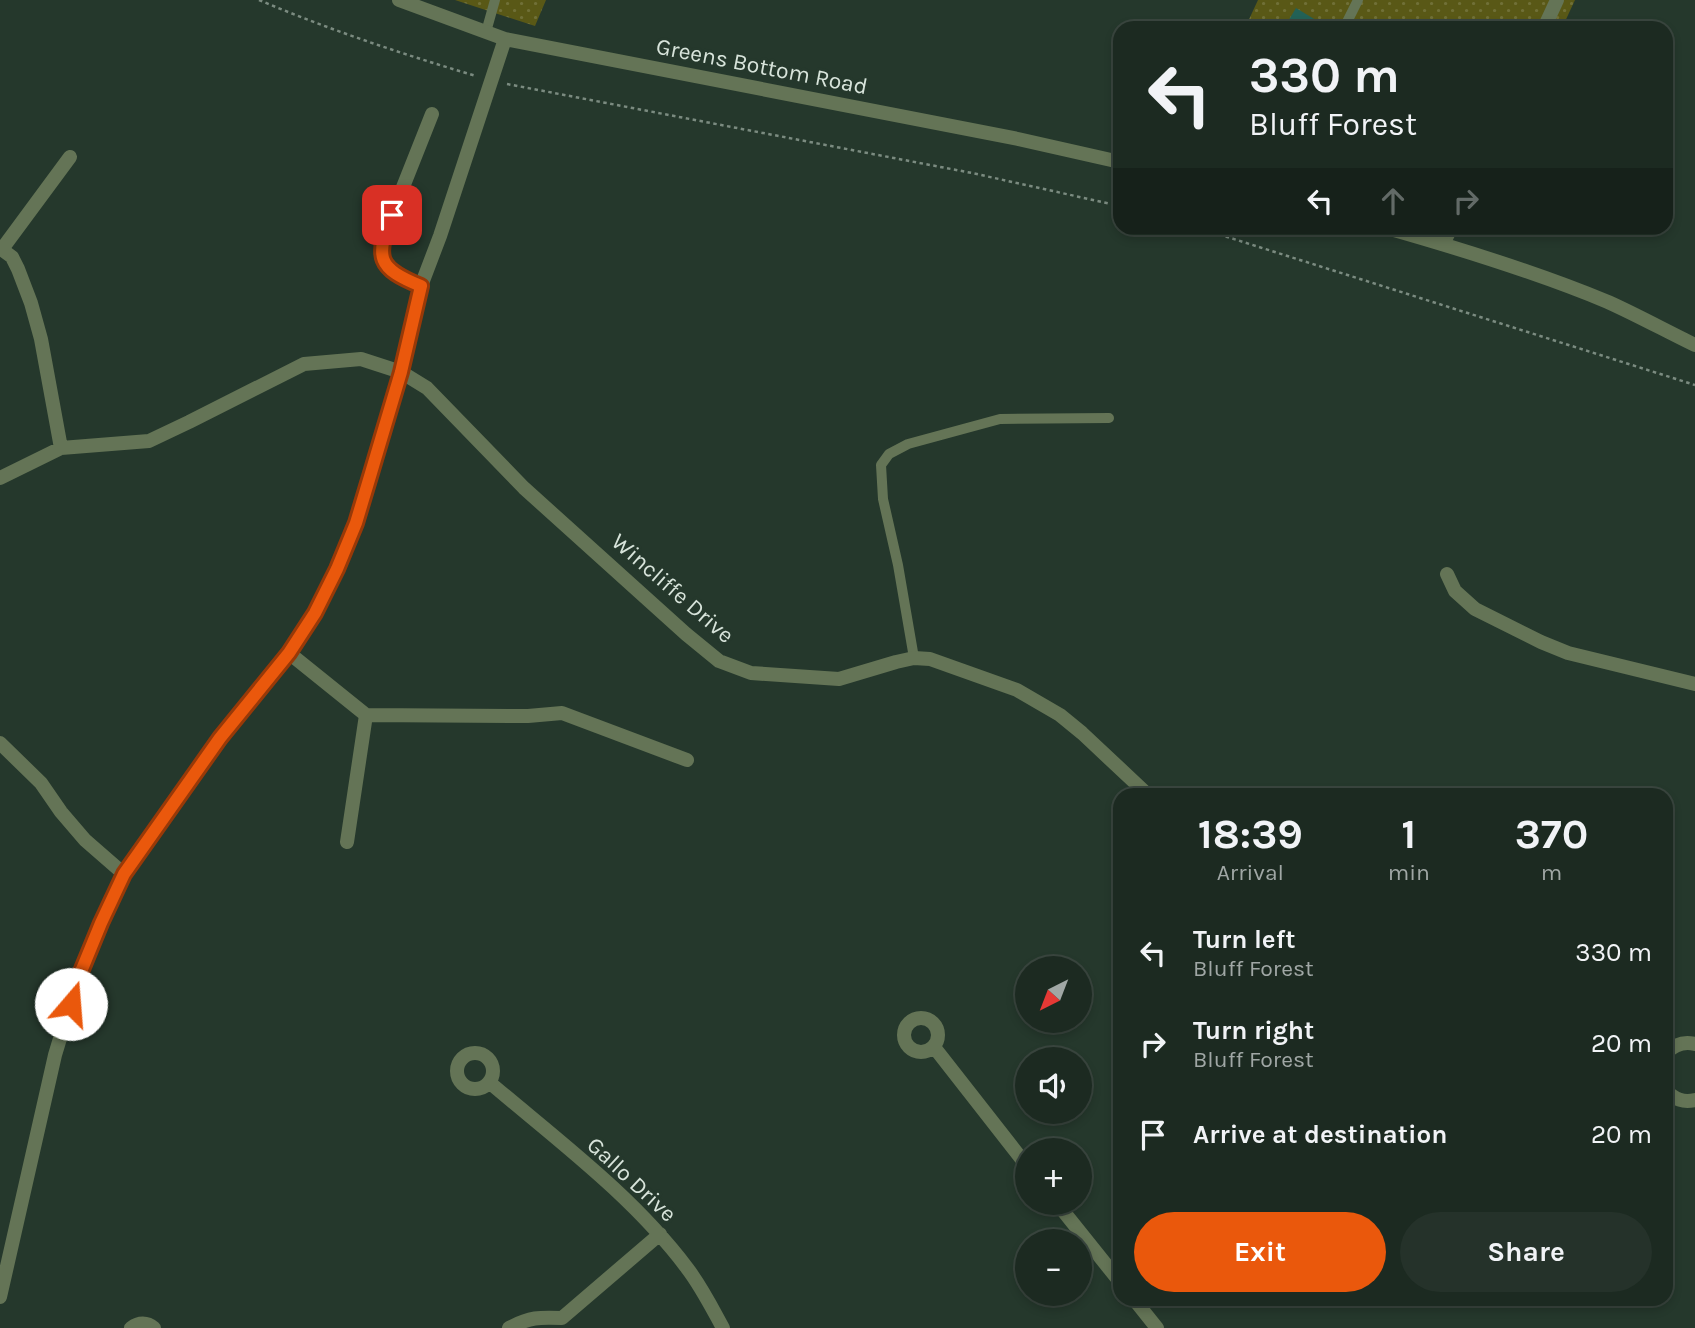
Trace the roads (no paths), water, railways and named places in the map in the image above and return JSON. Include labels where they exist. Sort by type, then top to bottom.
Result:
[{"type":"street","name":"Greens Bottom Road","points":[[399,0],[505,39],[1018,139],[1113,160]]},
{"type":"street","points":[[1547,21],[1557,0]]},
{"type":"street","points":[[0,1297],[55,1055],[78,979],[124,874],[220,738],[289,653],[315,613],[337,569],[356,523],[401,372],[421,286],[505,39]]},
{"type":"street","points":[[421,286],[401,278],[387,267],[382,251],[383,240],[432,114]]},
{"type":"street","points":[[0,478],[61,448],[41,339],[31,303],[12,257],[1,249],[70,157]]},
{"type":"street","points":[[1412,235],[1550,279],[1609,303],[1695,345]]},
{"type":"street","points":[[1443,244],[1448,235]]},
{"type":"street","name":"Wincliffe Drive","points":[[61,448],[149,441],[304,364],[360,359],[401,372],[427,388],[524,488],[719,661],[751,673],[839,679],[914,658],[930,659],[1017,690],[1060,715],[1141,788]]},
{"type":"street","points":[[1447,574],[1454,592],[1475,609],[1541,642],[1568,653],[1695,684]]},
{"type":"street","points":[[289,653],[366,715],[528,716],[562,713],[688,760]]},
{"type":"street","points":[[347,842],[366,715]]},
{"type":"street","points":[[0,743],[41,783],[85,840],[124,874]]},
{"type":"street","points":[[1673,1046],[1695,1044]]},
{"type":"street","points":[[934,1047],[1015,1151]]},
{"type":"street","name":"Gallo Drive","points":[[489,1082],[615,1190],[660,1234],[689,1270],[723,1328]]},
{"type":"street","points":[[1673,1097],[1681,1101],[1695,1100]]},
{"type":"street","points":[[1066,1215],[1113,1273]]},
{"type":"street","points":[[509,1328],[524,1320],[544,1318],[562,1323],[660,1234]]},
{"type":"street","points":[[1139,1306],[1157,1328]]},
{"type":"street","points":[[131,1328],[145,1324],[154,1328]]},
{"type":"lane","points":[[486,32],[495,0]]},
{"type":"lane","points":[[1348,21],[1358,0]]},
{"type":"lane","points":[[914,658],[883,499],[881,465],[889,454],[908,444],[1000,419],[1109,418]]}]
